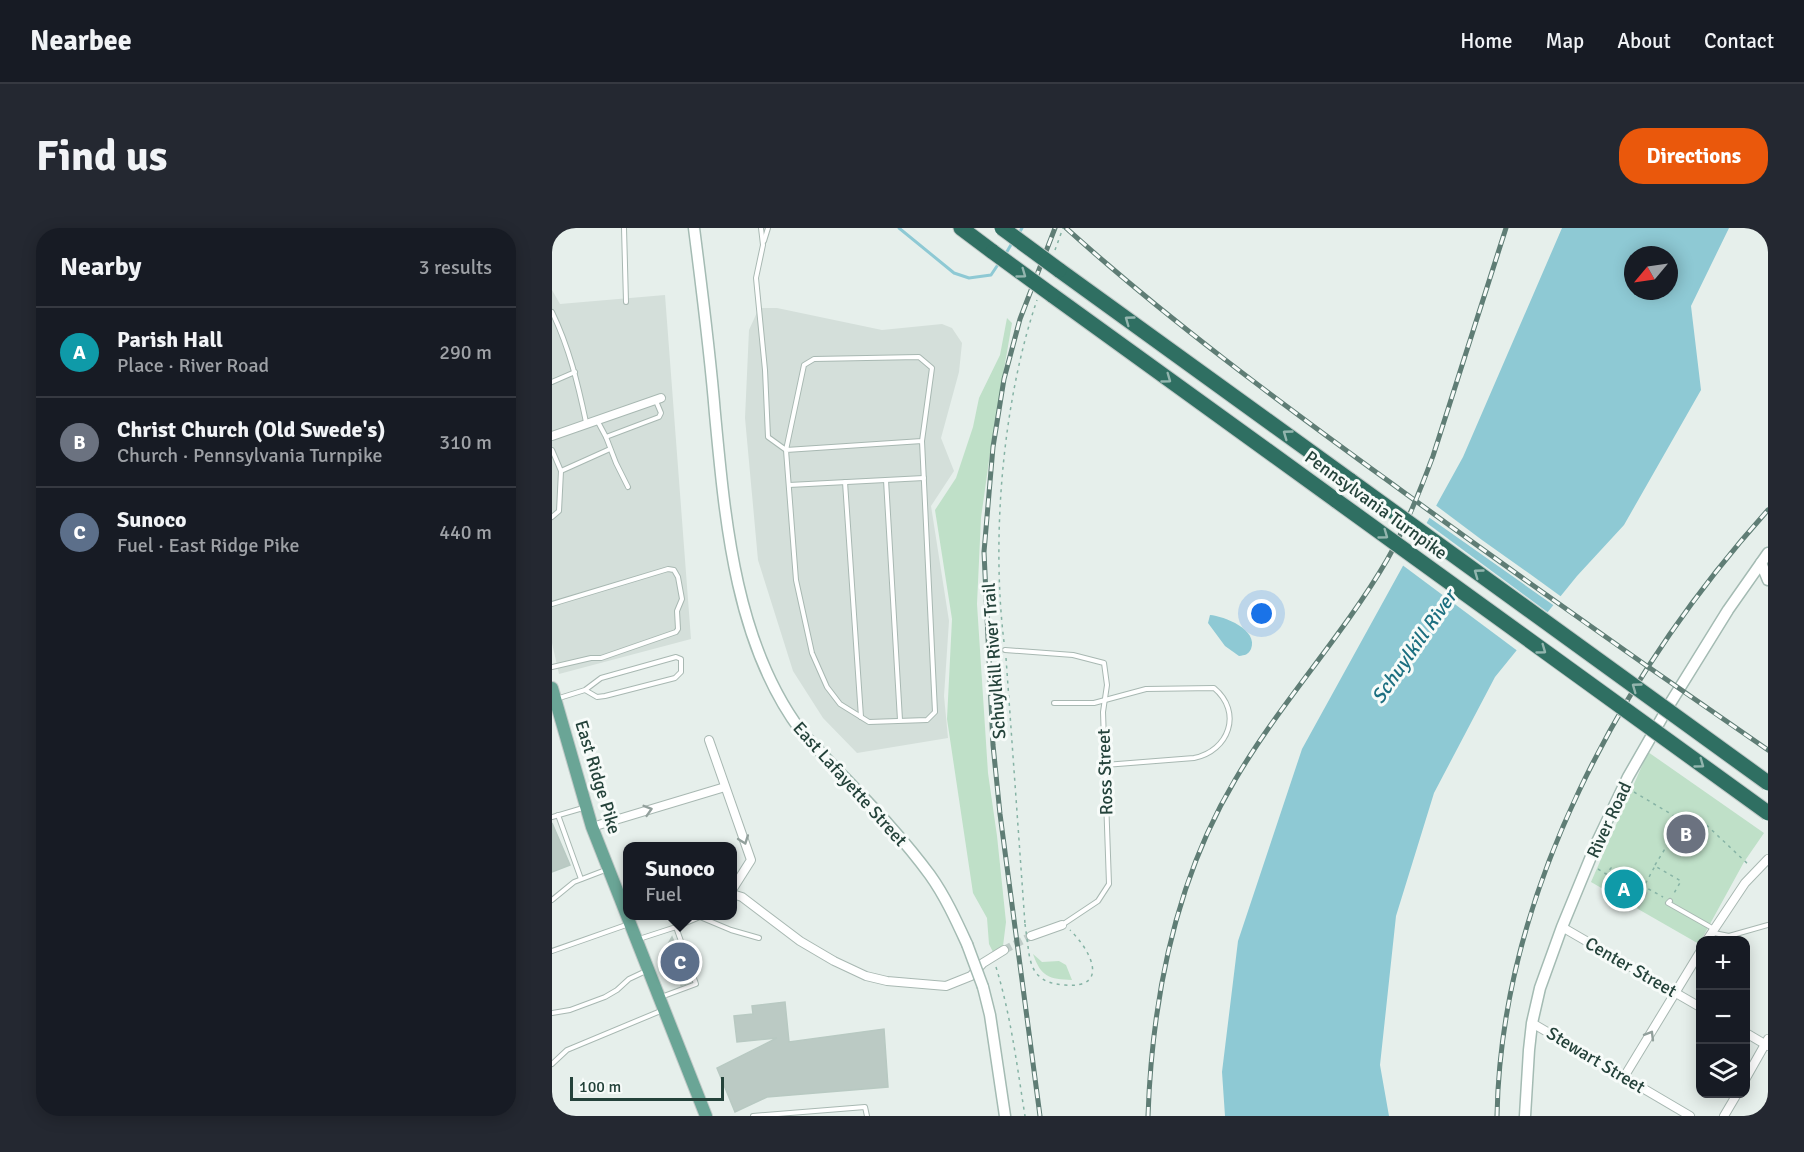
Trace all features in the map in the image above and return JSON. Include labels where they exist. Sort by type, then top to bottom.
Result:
[{"type":"highway","name":"Pennsylvania Turnpike","points":[[961,228],[1045,297],[1337,501],[1768,813]]},
{"type":"highway","name":"Pennsylvania Turnpike","points":[[1002,228],[1056,264],[1768,783]]},
{"type":"main road","name":"East Ridge Pike","points":[[554,693],[556,713],[592,827],[623,901]]},
{"type":"main road","name":"East Ridge Pike","points":[[628,920],[706,1116]]},
{"type":"street","name":"East Lafayette Street","points":[[694,228],[706,318],[725,522],[740,587],[762,661],[787,713],[893,830],[931,876],[946,902],[967,944],[983,987],[990,1015],[1005,1116]]},
{"type":"street","points":[[552,436],[658,399]]},
{"type":"street","name":"River Road","points":[[1526,1116],[1532,1023],[1540,987],[1597,843],[1624,785],[1671,702],[1728,610],[1768,553]]},
{"type":"street","points":[[1761,563],[1768,580]]},
{"type":"street","points":[[709,740],[751,860],[737,884]]},
{"type":"street","points":[[592,827],[725,787]]},
{"type":"street","points":[[1710,936],[1745,883],[1768,859]]},
{"type":"street","points":[[737,894],[800,940],[834,961],[866,976],[910,984],[946,986],[971,976],[983,963],[1004,951]]},
{"type":"street","name":"Ross Street","points":[[1029,941],[1062,925]]},
{"type":"street","name":"Center Street","points":[[1562,927],[1696,1004]]},
{"type":"street","points":[[1624,1077],[1696,960]]},
{"type":"street","name":"Stewart Street","points":[[1532,1023],[1690,1116]]},
{"type":"street","points":[[1750,1035],[1767,1043],[1750,1071]]},
{"type":"street","points":[[1724,1116],[1735,1098]]},
{"type":"lane","points":[[624,228],[626,302]]},
{"type":"lane","points":[[761,228],[763,244]]},
{"type":"lane","points":[[768,228],[756,278],[765,369],[768,437],[786,450],[922,441]]},
{"type":"lane","points":[[552,312],[564,338],[575,372],[586,424]]},
{"type":"lane","points":[[919,357],[932,368],[922,441],[934,712],[927,720],[869,722],[840,704],[827,687],[812,652],[796,580],[786,450],[804,365],[814,360],[919,357]]},
{"type":"lane","points":[[552,382],[575,372]]},
{"type":"lane","points":[[606,437],[659,417],[661,413],[658,399]]},
{"type":"lane","points":[[598,420],[628,487]]},
{"type":"lane","points":[[561,471],[610,449]]},
{"type":"lane","points":[[552,451],[561,471],[559,510],[552,517]]},
{"type":"lane","points":[[789,485],[924,478]]},
{"type":"lane","points":[[886,480],[900,720]]},
{"type":"lane","points":[[845,482],[861,717]]},
{"type":"lane","points":[[552,604],[668,568],[674,570],[678,578],[682,599],[677,611],[678,629],[676,632],[611,655],[552,667]]},
{"type":"lane","name":"Ross Street","points":[[1005,650],[1073,655],[1104,663],[1107,685],[1103,712],[1109,884],[1098,901],[1062,925]]},
{"type":"lane","points":[[554,693],[585,690],[601,678],[676,657],[681,659],[681,672],[675,678],[605,696],[597,697],[585,690]]},
{"type":"lane","points":[[1054,703],[1094,703],[1146,689],[1214,688],[1223,695],[1228,704],[1230,717],[1226,737],[1220,745],[1205,756],[1105,765]]},
{"type":"lane","points":[[552,817],[586,806]]},
{"type":"lane","points":[[558,816],[581,879]]},
{"type":"lane","points":[[552,900],[569,885],[608,868]]},
{"type":"lane","points":[[1670,901],[1668,903],[1714,931],[1729,936],[1768,925]]},
{"type":"lane","points":[[636,940],[693,920]]},
{"type":"lane","points":[[707,920],[759,938]]},
{"type":"lane","points":[[552,951],[629,924]]},
{"type":"lane","points":[[659,997],[696,984],[676,927]]},
{"type":"lane","points":[[552,1013],[570,1010],[605,997],[629,979],[648,970]]},
{"type":"lane","points":[[552,1064],[567,1050],[664,1010]]},
{"type":"lane","points":[[753,1116],[865,1107],[867,1116]]},
{"type":"path","points":[[1056,264],[1063,228]]},
{"type":"path","name":"Schuylkill River Trail","points":[[1045,297],[1025,335],[1009,422],[1000,520],[1000,608],[1025,924],[1032,966],[1039,977],[1053,984],[1076,986],[1087,983],[1092,971],[1090,959],[1075,935],[1062,925]]},
{"type":"path","points":[[1624,785],[1682,821]]},
{"type":"path","points":[[1642,890],[1682,821],[1691,814],[1700,819],[1744,862],[1756,870]]},
{"type":"path","points":[[1596,869],[1606,874],[1611,868],[1670,901],[1681,881],[1655,866]]},
{"type":"path","points":[[992,957],[1008,1010],[1024,1116]]},
{"type":"shaded area","points":[[552,290],[560,304],[665,295],[691,639],[559,674],[552,643]]},
{"type":"shaded area","points":[[759,308],[777,308],[882,330],[942,324],[952,328],[962,343],[959,372],[941,438],[954,471],[931,506],[949,621],[944,696],[948,738],[857,753],[823,718],[793,671],[758,560],[745,418],[749,330]]},
{"type":"green space","points":[[1007,318],[1012,323],[981,518],[977,604],[988,773],[1006,922],[1003,946],[993,952],[989,944],[987,918],[973,893],[947,719],[952,619],[935,510],[956,478],[973,427],[979,398],[1000,355]]},
{"type":"green space","points":[[1648,752],[1764,833],[1744,862],[1703,936],[1696,936],[1696,942],[1591,882]]},
{"type":"green space","points":[[1033,954],[1042,962],[1059,961],[1066,965],[1072,980],[1057,979],[1047,975],[1039,968]]},
{"type":"water","name":"Schuylkill River","points":[[1562,228],[1729,228],[1691,306],[1701,390],[1624,525],[1577,576],[1495,677],[1434,793],[1396,916],[1380,1065],[1389,1116],[1225,1116],[1222,1072],[1238,941],[1302,749],[1463,457]]},
{"type":"water","points":[[1210,615],[1231,621],[1245,630],[1252,642],[1249,652],[1239,656],[1225,646],[1208,623]]},
{"type":"pier","points":[[1434,504],[1563,598],[1556,607],[1427,516]]},
{"type":"pier","points":[[1424,521],[1550,614],[1519,652],[1401,564]]},
{"type":"building","points":[[1691,816],[1704,824],[1694,839],[1698,841],[1692,850],[1686,846],[1683,851],[1669,844],[1678,828],[1682,830]]},
{"type":"building","points":[[552,823],[570,865],[552,872]]},
{"type":"building","points":[[1611,872],[1647,893],[1639,907],[1603,886]]},
{"type":"building","points":[[672,937],[689,977],[685,984],[681,985],[665,949]]},
{"type":"building","points":[[785,1002],[789,1042],[884,1029],[888,1087],[767,1097],[735,1112],[717,1068],[777,1038],[737,1042],[734,1016],[753,1014],[752,1006]]},
{"type":"waterway","points":[[899,228],[954,273],[969,278],[991,275],[999,263]]},
{"type":"waterway","points":[[1018,235],[1022,228]]},
{"type":"waterway","points":[[1005,255],[1012,243]]},
{"type":"tunnel","points":[[1004,950],[1031,936]]},
{"type":"railway","points":[[1040,1116],[993,745],[984,552],[993,447],[1004,379],[1020,319],[1055,228]]},
{"type":"railway","points":[[1066,228],[1143,295],[1305,420],[1529,583],[1768,750]]},
{"type":"railway","points":[[1148,1116],[1150,1072],[1161,985],[1170,942],[1197,859],[1214,819],[1235,780],[1271,724],[1351,616],[1387,560],[1400,535],[1433,456],[1506,228]]},
{"type":"railway","points":[[1497,1116],[1504,1033],[1520,950],[1546,869],[1579,790],[1619,715],[1665,642],[1715,574],[1768,510]]},
{"type":"place","name":"Christ Church (Old Swede's)","points":[[1686,834]]},
{"type":"place","name":"Parish Hall","points":[[1624,889]]},
{"type":"place","name":"Sunoco","points":[[680,962]]}]
